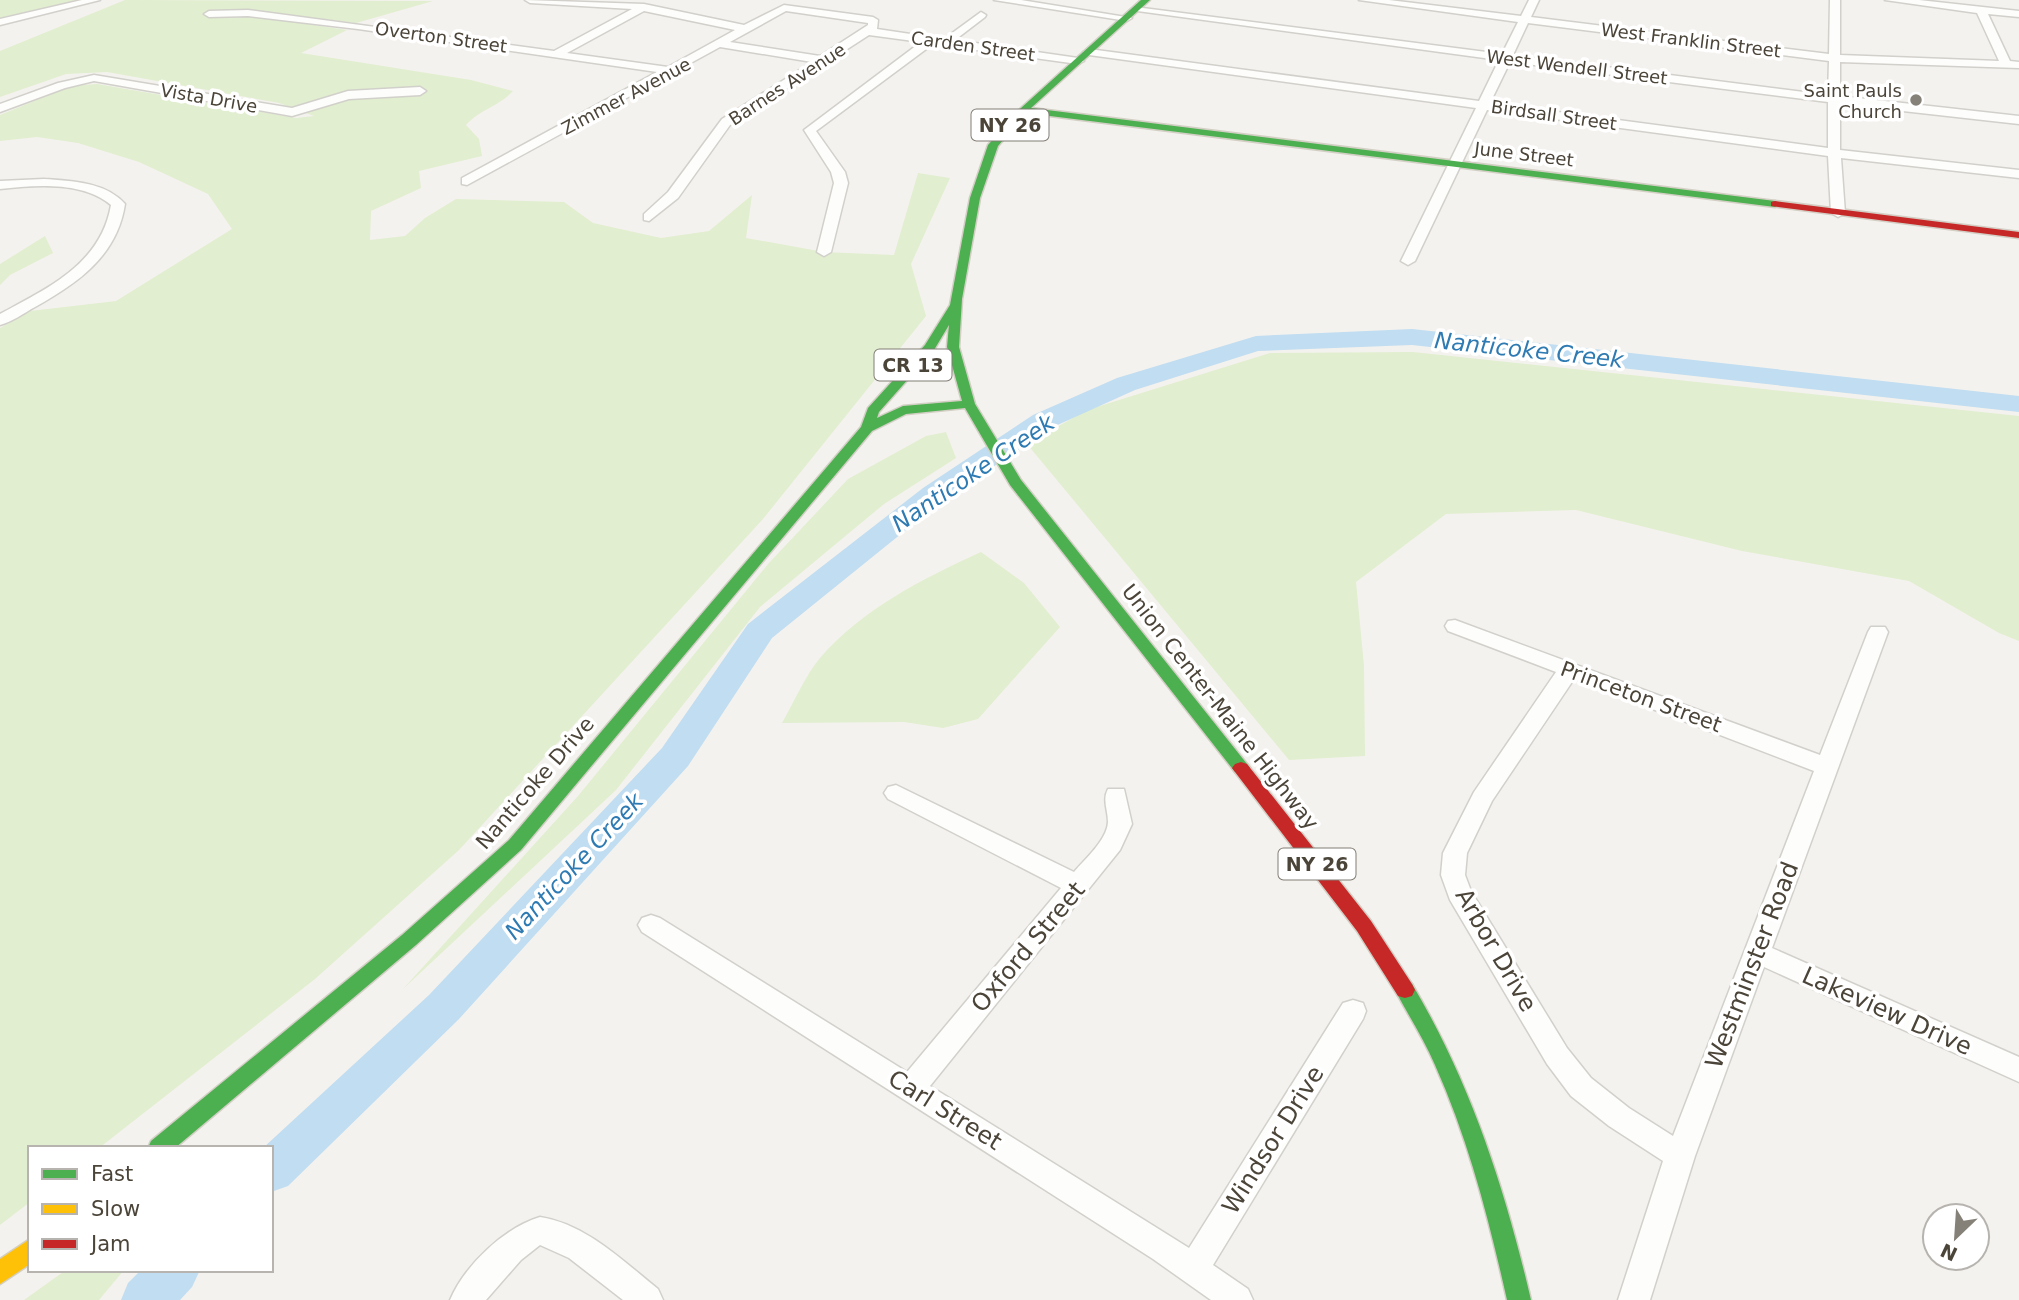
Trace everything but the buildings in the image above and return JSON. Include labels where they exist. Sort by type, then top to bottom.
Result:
[{"type":"main road","name":"NY 26","points":[[956,299],[975,198],[986,160],[998,138],[1024,110],[1136,9]]},
{"type":"main road","name":"June Street","points":[[1024,110],[2019,235]]},
{"type":"main road","name":"Union Center-Maine Highway","points":[[956,299],[953,347],[970,404],[1015,482],[1314,860],[1364,926],[1409,995],[1441,1057],[1471,1125],[1503,1228],[1519,1300]]},
{"type":"main road","name":"CR 13","points":[[867,428],[873,411],[941,332],[956,299]]},
{"type":"main road","name":"CR 13","points":[[873,411],[895,399],[970,404]]},
{"type":"main road","name":"CR 13","points":[[867,428],[903,410],[970,404]]},
{"type":"main road","name":"Nanticoke Drive","points":[[161,1146],[388,957],[515,845],[867,428]]},
{"type":"main road","points":[[0,1273],[28,1252]]},
{"type":"street","points":[[0,22],[95,0]]},
{"type":"street","points":[[530,0],[643,8],[746,29]]},
{"type":"street","points":[[558,53],[658,0]]},
{"type":"street","name":"West Wendell Street","points":[[999,0],[1136,9],[1834,100],[2019,120]]},
{"type":"street","name":"West Franklin Street","points":[[1364,0],[1834,58],[2019,65]]},
{"type":"street","points":[[1408,261],[1534,0]]},
{"type":"street","points":[[1835,0],[1834,153],[1838,213]]},
{"type":"street","points":[[1890,0],[1972,6],[2019,14]]},
{"type":"street","points":[[1972,6],[2006,64]]},
{"type":"street","name":"Zimmer Avenue","points":[[467,181],[673,71],[784,8]]},
{"type":"street","name":"Carden Street","points":[[784,8],[931,40],[1084,57]]},
{"type":"street","name":"Overton Street","points":[[209,14],[248,13],[558,53],[673,71]]},
{"type":"street","points":[[946,42],[981,15]]},
{"type":"street","name":"Barnes Avenue","points":[[649,217],[673,195],[726,122],[823,60],[870,25]]},
{"type":"street","points":[[824,252],[841,183],[838,172],[810,130],[931,40]]},
{"type":"street","points":[[720,44],[823,60]]},
{"type":"street","name":"Birdsall Street","points":[[1084,57],[1482,105],[1834,153],[2019,174]]},
{"type":"street","name":"Vista Drive","points":[[0,108],[62,85],[94,78],[292,112],[348,95],[420,91]]},
{"type":"street","points":[[0,185],[27,181],[57,184],[104,194],[118,204],[118,219],[108,239],[86,267],[53,291],[0,320]]},
{"type":"street","name":"Princeton Street","points":[[1455,626],[1828,767]]},
{"type":"street","name":"Westminster Road","points":[[1634,1300],[1643,1264],[1680,1156],[1878,632]]},
{"type":"street","name":"Arbor Drive","points":[[1569,671],[1482,798],[1455,853],[1453,874],[1460,892],[1550,1044],[1581,1087],[1619,1117],[1680,1156]]},
{"type":"street","points":[[896,793],[1079,886]]},
{"type":"street","name":"Oxford Street","points":[[911,1088],[1111,844],[1120,824],[1116,795]]},
{"type":"street","name":"Carl Street","points":[[651,925],[911,1088],[1237,1300]]},
{"type":"street","name":"Lakeview Drive","points":[[1756,952],[2019,1070]]},
{"type":"street","name":"Windsor Drive","points":[[1193,1269],[1353,1012]]},
{"type":"street","points":[[466,1300],[503,1258],[526,1237],[539,1231],[559,1235],[647,1300]]},
{"type":"green space","points":[[0,0],[80,0],[0,18]]},
{"type":"green space","points":[[125,0],[433,1],[356,23],[264,12],[259,17],[347,30],[301,53],[471,80],[513,91],[466,125],[479,139],[482,156],[419,171],[421,188],[371,211],[370,240],[405,236],[425,218],[456,199],[564,202],[593,223],[661,238],[709,231],[752,195],[746,238],[824,252],[894,255],[918,173],[950,178],[911,264],[926,316],[763,519],[459,850],[315,979],[102,1146],[28,1146],[28,1204],[0,1225],[0,328],[30,311],[116,301],[232,229],[208,194],[139,162],[78,143],[37,137],[0,141],[0,115],[71,86],[97,84],[296,118],[314,116],[279,103],[107,72],[66,74],[0,97],[0,51]]},
{"type":"green space","points":[[45,236],[53,253],[10,275],[0,285],[0,264]]},
{"type":"green space","points":[[1413,352],[2019,416],[2019,641],[1999,633],[1909,581],[1742,551],[1576,510],[1446,514],[1356,582],[1364,666],[1365,756],[1289,760],[1027,444],[1087,410],[1270,353]]},
{"type":"green space","points":[[946,432],[956,458],[884,504],[760,607],[616,790],[403,989],[578,796],[769,563],[848,479],[926,436]]},
{"type":"green space","points":[[981,552],[1024,583],[1060,627],[978,719],[943,728],[904,722],[782,723],[820,658],[855,624],[916,584]]},
{"type":"green space","points":[[63,1272],[122,1272],[99,1300],[24,1300]]},
{"type":"waterway","name":"Nanticoke Creek","points":[[273,1169],[444,1007],[675,757],[760,631],[933,494],[1043,421],[1126,384],[1256,344],[1412,337],[2019,404]]},
{"type":"waterway","name":"Nanticoke Creek","points":[[146,1300],[173,1272]]},
{"type":"traffic: fast","points":[[1146,0],[1024,110],[993,145],[975,198],[956,299],[953,347],[969,404],[1015,482],[1241,768]]},
{"type":"traffic: fast","points":[[1024,110],[1775,204]]},
{"type":"traffic: fast","points":[[867,428],[873,411],[930,347],[952,308]]},
{"type":"traffic: fast","points":[[867,428],[903,410],[969,404]]},
{"type":"traffic: fast","points":[[161,1146],[409,940],[515,845],[867,428]]},
{"type":"traffic: fast","points":[[1405,990],[1444,1062],[1476,1140],[1500,1220],[1519,1300]]},
{"type":"traffic: slow","points":[[0,1273],[28,1252]]},
{"type":"traffic: jam","points":[[1775,204],[2019,235]]},
{"type":"traffic: jam","points":[[1241,768],[1364,926],[1405,990]]},
{"type":"place","name":"Saint Pauls Church","points":[[1916,100]]}]
